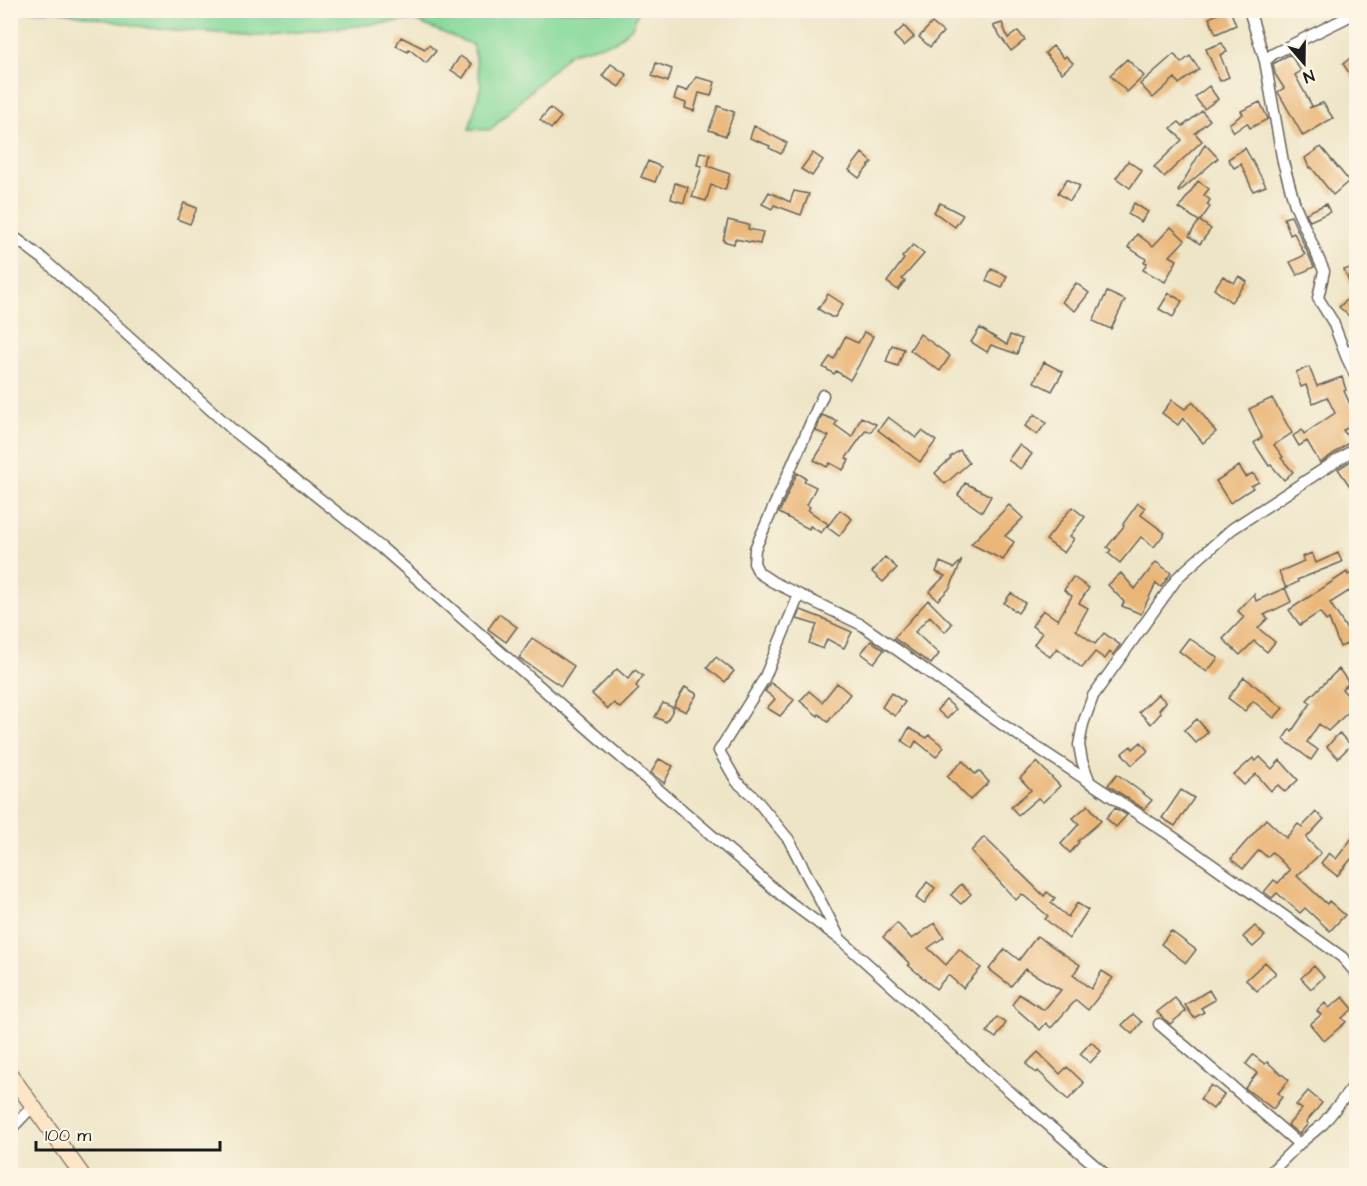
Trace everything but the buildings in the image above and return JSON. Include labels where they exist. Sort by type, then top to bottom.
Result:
[{"type":"main road","points":[[10,1074],[83,1176]]},
{"type":"street","points":[[1249,10],[1265,61],[1283,162],[1295,204],[1324,271],[1318,298],[1333,322],[1356,377]]},
{"type":"street","points":[[1265,61],[1273,54],[1356,13]]},
{"type":"street","points":[[10,234],[42,258],[233,429],[382,548],[787,900],[840,939],[1107,1176]]},
{"type":"street","points":[[1346,356],[1356,346]]},
{"type":"street","points":[[823,395],[755,549],[754,563],[759,573],[862,625],[1000,723],[1089,780],[1342,957],[1356,973]]},
{"type":"street","points":[[1089,780],[1079,744],[1092,696],[1178,577],[1232,530],[1356,447]]},
{"type":"street","points":[[799,595],[764,679],[719,751],[737,782],[754,797],[789,840],[840,939]]},
{"type":"street","points":[[1159,1024],[1299,1144]]},
{"type":"street","points":[[1267,1176],[1323,1124],[1356,1083]]},
{"type":"street","points":[[10,1130],[33,1105]]},
{"type":"green space","points":[[11,10],[638,11],[633,26],[615,42],[570,53],[490,130],[469,129],[481,86],[473,45],[413,20],[260,36],[149,28],[58,11]]}]
